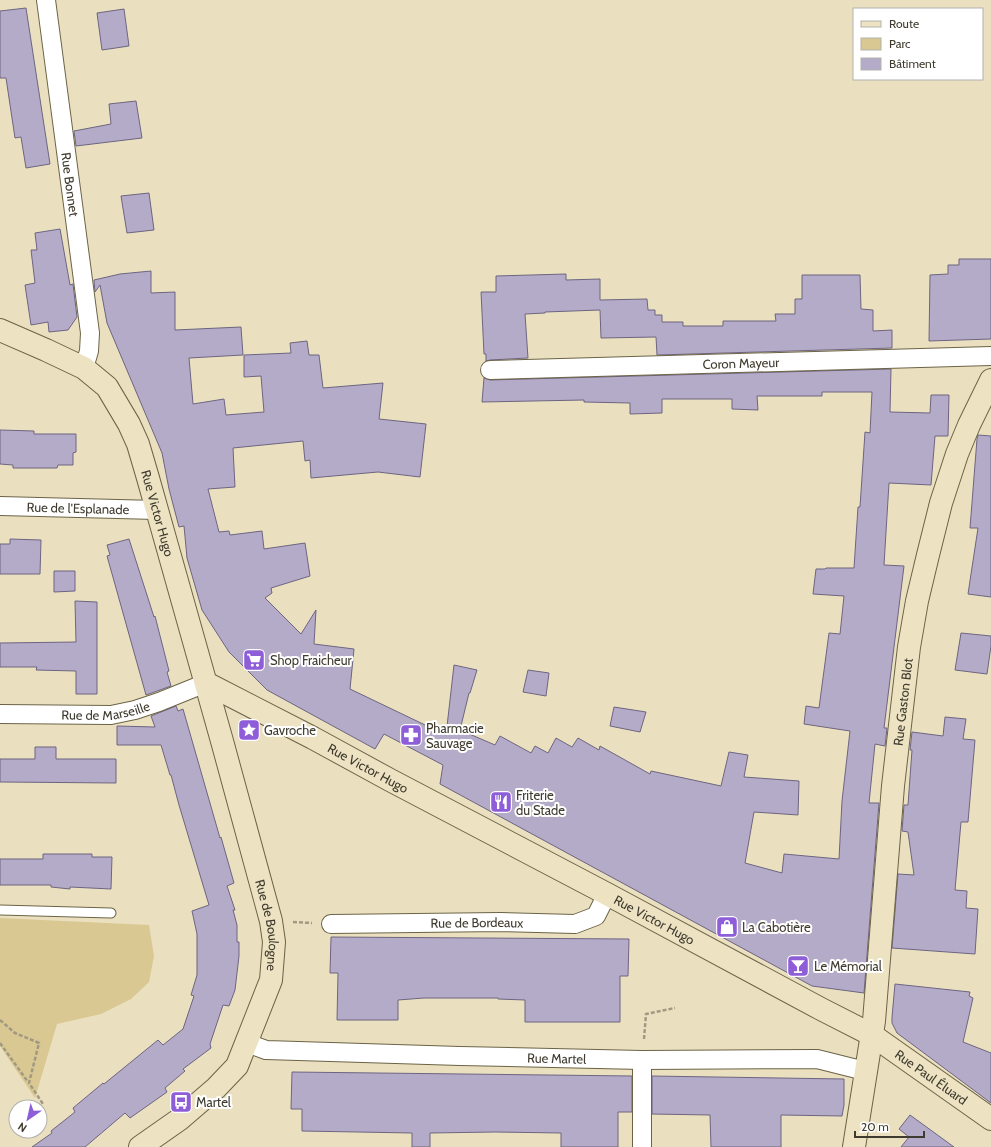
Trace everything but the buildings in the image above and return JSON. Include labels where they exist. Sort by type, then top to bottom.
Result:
[{"type":"street","name":"Rue Bonnet","points":[[46,0],[90,333],[89,351],[84,368]]},
{"type":"street","name":"Rue Victor Hugo","points":[[0,330],[84,368],[107,387],[129,424],[138,444],[206,683],[313,738],[872,1035]]},
{"type":"street","name":"Coron Mayeur","points":[[490,370],[991,356]]},
{"type":"street","name":"Rue Gaston Blot","points":[[854,1147],[872,1035],[893,786],[909,648],[917,601],[941,503],[957,454],[969,425],[991,380]]},
{"type":"street","name":"Rue de l'Esplanade","points":[[0,506],[157,510]]},
{"type":"street","name":"Rue de Marseille","points":[[0,714],[111,715],[135,710],[159,702],[206,683]]},
{"type":"street","name":"Rue de Boulogne","points":[[150,1144],[216,1088],[237,1066],[271,980],[274,942],[271,922],[206,683]]},
{"type":"street","name":"Rue de Bordeaux","points":[[331,924],[501,922],[575,924],[596,916],[607,894]]},
{"type":"street","name":"Rue Paul Éluard","points":[[872,1035],[991,1119]]},
{"type":"street","name":"Rue Martel","points":[[247,1043],[266,1050],[460,1056],[642,1060],[818,1059],[866,1072]]},
{"type":"street","points":[[642,1060],[642,1147]]},
{"type":"lane","points":[[0,910],[111,914]]},
{"type":"path","points":[[271,922],[331,924]]},
{"type":"path","points":[[644,1037],[646,1014],[675,1008]]},
{"type":"path","points":[[0,1020],[15,1033],[39,1043],[29,1083]]},
{"type":"path","points":[[0,1043],[40,1099]]},
{"type":"green space","points":[[0,918],[149,925],[154,956],[149,982],[131,999],[101,1014],[57,1024],[35,1098],[0,1046]]},
{"type":"place","name":"Shop Fraicheur","points":[[254,660]]},
{"type":"place","name":"Gavroche","points":[[249,730]]},
{"type":"place","name":"Pharmacie Sauvage","points":[[411,735]]},
{"type":"place","name":"Friterie du Stade","points":[[501,802]]},
{"type":"place","name":"La Cabotière","points":[[727,927]]},
{"type":"place","name":"Le Mémorial","points":[[798,966]]},
{"type":"place","name":"Martel","points":[[181,1102]]}]
